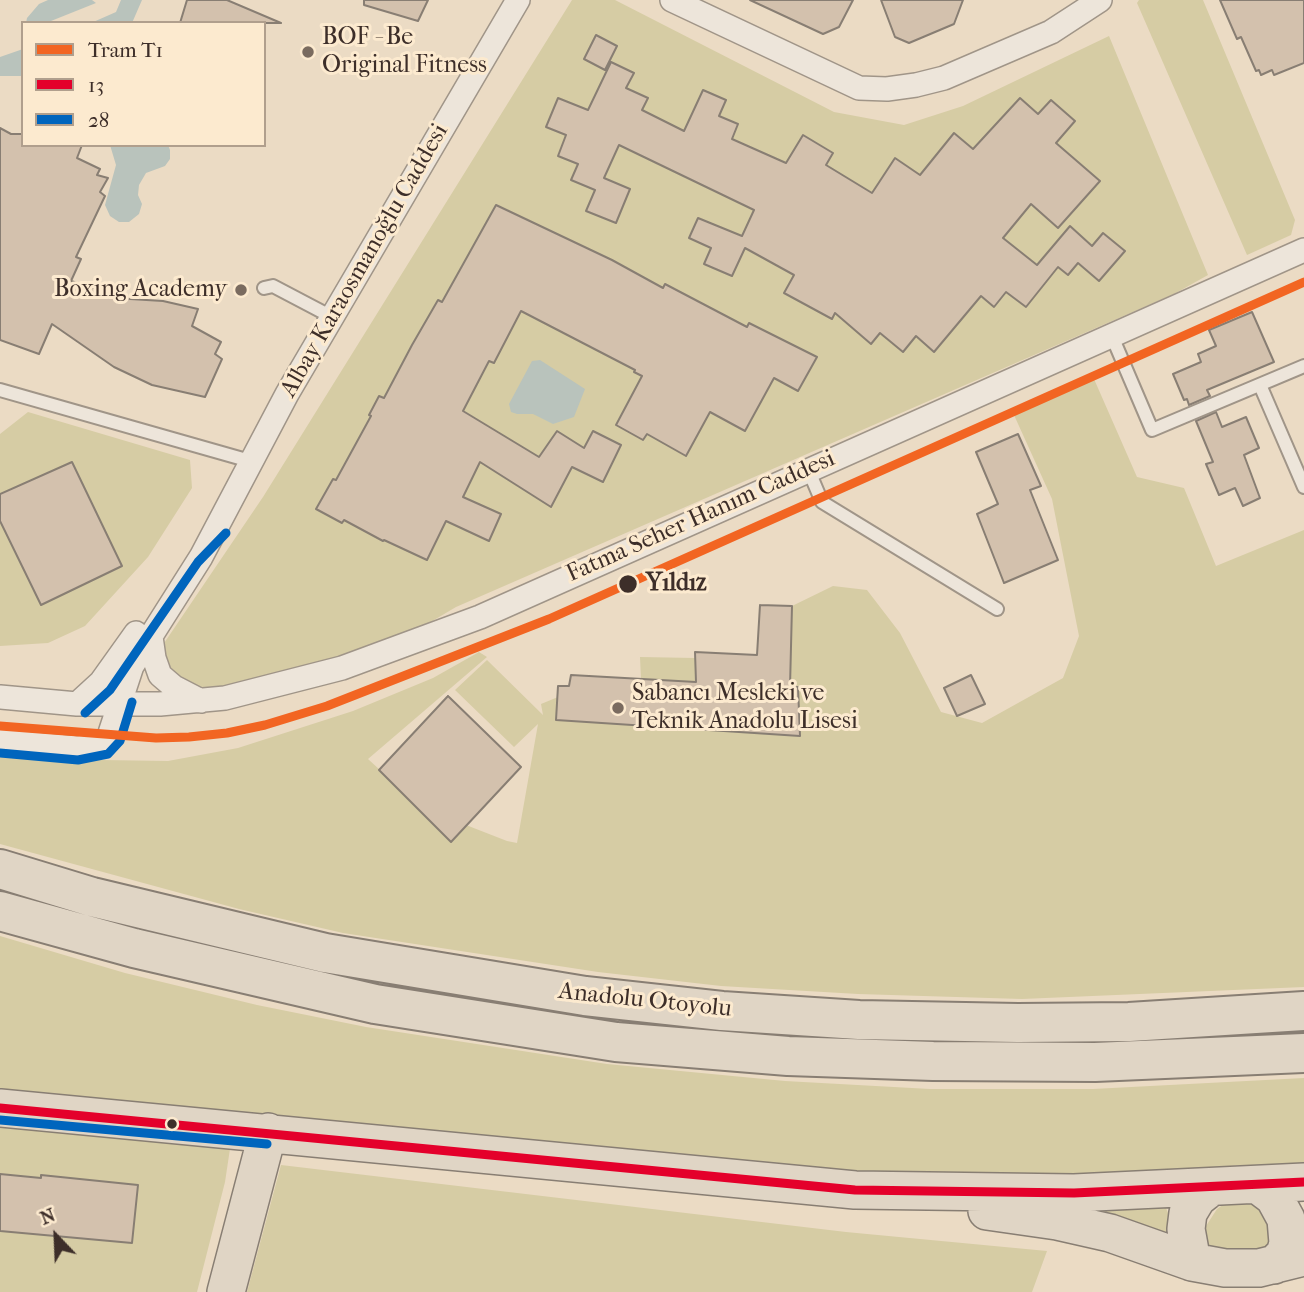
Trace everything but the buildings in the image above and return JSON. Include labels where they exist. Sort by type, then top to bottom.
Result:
[{"type":"highway","name":"Anadolu Otoyolu","points":[[0,869],[92,897],[325,953],[585,996],[722,1011],[859,1020],[1018,1023],[1129,1022],[1304,1011]]},
{"type":"highway","name":"Anadolu Otoyolu","points":[[0,911],[134,948],[375,1004],[616,1042],[788,1056],[933,1061],[1095,1062],[1304,1053]]},
{"type":"main road","points":[[0,1108],[855,1190],[1057,1221],[1110,1233],[1192,1262],[1225,1268],[1259,1268],[1289,1261],[1284,1254],[1288,1243],[1286,1219],[1274,1197],[1258,1185]]},
{"type":"main road","points":[[226,1292],[268,1132]]},
{"type":"main road","points":[[855,1190],[1074,1193],[1304,1182]]},
{"type":"main road","points":[[1192,1262],[1186,1229],[1188,1213],[1197,1198],[1210,1187]]},
{"type":"street","name":"Albay Karaosmanoğlu Caddesi","points":[[217,524],[287,394],[518,0]]},
{"type":"street","points":[[672,0],[859,88],[887,89],[944,78],[1051,32],[1100,0]]},
{"type":"street","name":"Fatma Seher Hanım Caddesi","points":[[0,697],[118,705],[201,701],[255,692],[342,668],[480,617],[1304,250]]},
{"type":"street","points":[[0,741],[78,748],[103,743],[109,736],[132,666],[201,557],[217,524]]},
{"type":"street","points":[[77,704],[109,671],[188,554],[217,524]]},
{"type":"street","points":[[151,637],[160,675],[174,687],[201,701]]},
{"type":"lane","points":[[268,287],[301,301],[331,320],[268,287]]},
{"type":"lane","points":[[1111,334],[1152,430],[1304,366]]},
{"type":"lane","points":[[1261,385],[1304,488]]},
{"type":"lane","points":[[1,393],[250,461]]},
{"type":"lane","points":[[808,469],[822,502],[997,609]]},
{"type":"shaded area","points":[[48,0],[92,0],[96,3],[51,21],[26,21],[39,4]]},
{"type":"shaded area","points":[[121,0],[142,0],[133,21],[96,21],[116,12]]},
{"type":"shaded area","points":[[572,0],[615,0],[834,112],[904,125],[963,106],[1109,36],[1208,275],[1174,294],[456,607],[373,656],[201,701],[154,658],[263,497]]},
{"type":"shaded area","points":[[1139,0],[1203,0],[1295,220],[1291,235],[1247,255],[1137,3]]},
{"type":"shaded area","points":[[21,50],[21,76],[0,76],[0,57]]},
{"type":"shaded area","points":[[111,147],[169,147],[170,150],[170,159],[165,166],[146,173],[139,185],[138,195],[142,204],[139,214],[129,222],[119,222],[110,216],[105,205],[116,165]]},
{"type":"shaded area","points":[[540,360],[585,389],[574,417],[553,424],[533,414],[511,412],[509,404],[532,361]]},
{"type":"shaded area","points":[[1094,379],[1137,477],[1184,488],[1216,566],[1304,530],[1304,987],[1022,999],[721,986],[598,972],[343,933],[239,909],[0,844],[0,750],[101,760],[168,761],[238,748],[353,711],[433,678],[479,652],[487,657],[368,759],[380,770],[466,825],[517,843],[538,724],[514,747],[455,690],[487,660],[543,715],[541,704],[558,697],[557,720],[799,736],[797,687],[790,687],[792,606],[833,586],[867,590],[900,633],[941,712],[982,723],[1063,678],[1079,636],[1052,499],[1014,415]]},
{"type":"shaded area","points":[[28,412],[190,460],[192,488],[148,557],[85,626],[48,643],[0,646],[0,434]]},
{"type":"shaded area","points":[[640,657],[695,658],[695,682],[641,679]]},
{"type":"shaded area","points":[[0,936],[125,973],[257,1005],[366,1027],[607,1064],[785,1081],[930,1089],[1093,1089],[1304,1078],[1304,1165],[1241,1165],[1192,1171],[966,1185],[0,1093]]},
{"type":"shaded area","points":[[0,1119],[231,1142],[225,1182],[197,1292],[0,1292]]},
{"type":"shaded area","points":[[281,1165],[846,1232],[1047,1251],[1032,1292],[247,1292]]},
{"type":"shaded area","points":[[1249,1200],[1262,1209],[1273,1233],[1268,1247],[1251,1256],[1208,1248],[1204,1233],[1217,1209],[1224,1204]]},
{"type":"shaded area","points":[[1166,1208],[1168,1213],[1168,1231],[1165,1235],[1085,1209]]},
{"type":"tram line","name":"T1","points":[[0,726],[156,738],[189,737],[265,725],[327,706],[549,619],[1304,282]]},
{"type":"transit line","name":"28","points":[[85,713],[110,690],[198,562],[226,533]]},
{"type":"transit line","name":"28","points":[[0,753],[78,760],[108,754],[120,741],[132,702]]},
{"type":"transit line","name":"13","points":[[0,1108],[855,1190],[1074,1193],[1304,1182]]},
{"type":"transit line","name":"28","points":[[0,1120],[267,1144]]},
{"type":"place","name":"BOF - Be Original Fitness","points":[[308,52]]},
{"type":"place","name":"Boxing Academy","points":[[241,290]]},
{"type":"place","name":"Yıldız","points":[[628,584]]},
{"type":"place","name":"Sabancı Mesleki ve Teknik Anadolu Lisesi","points":[[618,708]]}]
